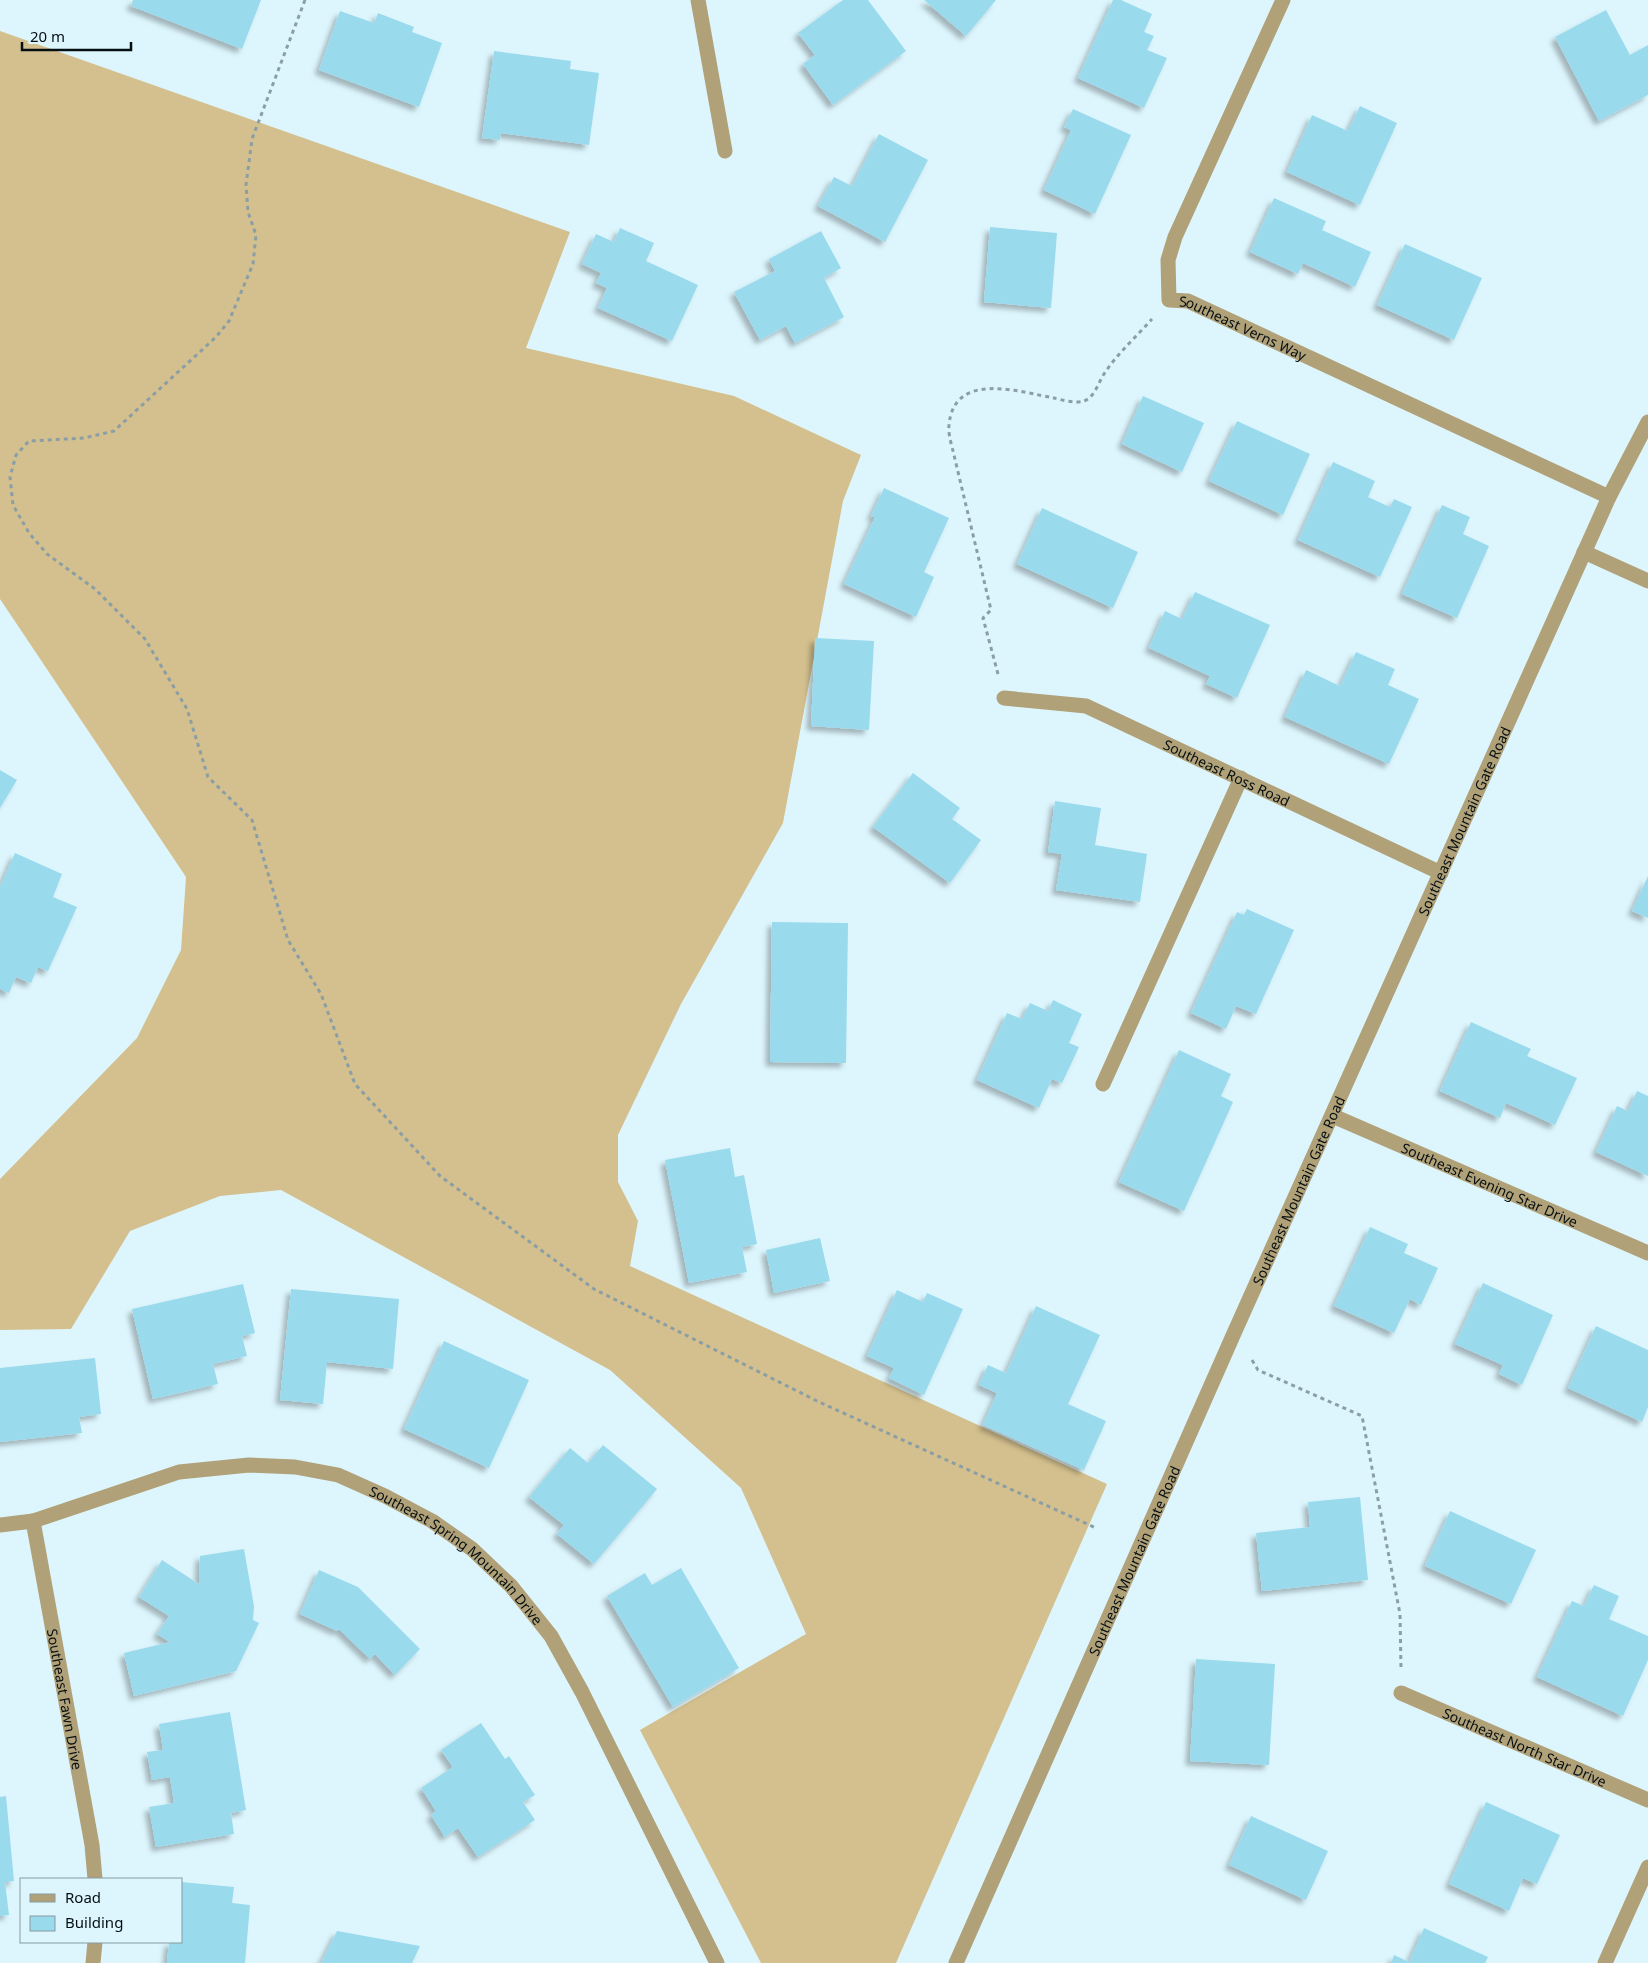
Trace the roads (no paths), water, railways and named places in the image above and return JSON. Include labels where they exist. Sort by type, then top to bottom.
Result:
[{"type":"street","points":[[698,0],[725,151]]},
{"type":"street","name":"Southeast Verns Way","points":[[1283,0],[1175,237],[1168,260],[1169,300],[1188,301],[1609,496]]},
{"type":"street","name":"Southeast Mountain Gate Road","points":[[956,1963],[1235,1331],[1333,1116],[1609,496],[1648,422]]},
{"type":"street","points":[[1584,552],[1648,581]]},
{"type":"street","name":"Southeast Ross Road","points":[[1004,698],[1086,706],[1441,873]]},
{"type":"street","points":[[1103,1084],[1241,778]]},
{"type":"street","name":"Southeast Evening Star Drive","points":[[1333,1116],[1648,1253]]},
{"type":"street","name":"Southeast Spring Mountain Drive","points":[[0,1525],[33,1520],[179,1472],[249,1465],[295,1467],[338,1475],[385,1496],[432,1521],[472,1549],[511,1586],[551,1636],[582,1692],[717,1963]]},
{"type":"street","name":"Southeast Fawn Drive","points":[[33,1520],[92,1845],[95,1878]]},
{"type":"street","name":"Southeast North Star Drive","points":[[1401,1693],[1648,1800]]},
{"type":"street","points":[[1605,1963],[1648,1867]]},
{"type":"street","points":[[93,1963],[95,1943]]}]
